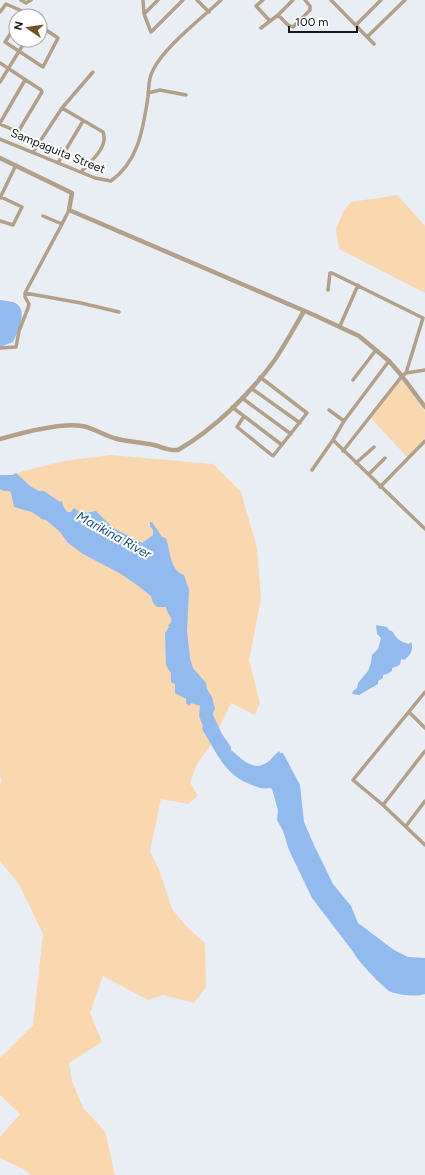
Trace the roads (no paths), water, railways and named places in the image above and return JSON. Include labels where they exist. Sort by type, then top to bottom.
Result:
[{"type":"street","points":[[21,0],[26,3],[31,0]]},
{"type":"street","points":[[143,0],[144,14],[151,32],[183,0]]},
{"type":"street","points":[[144,14],[158,0]]},
{"type":"street","points":[[197,0],[209,12]]},
{"type":"street","points":[[186,95],[160,90],[148,93],[148,81],[157,62],[179,38],[221,0]]},
{"type":"street","points":[[263,0],[256,6],[270,21]]},
{"type":"street","points":[[261,28],[278,15],[293,0]]},
{"type":"street","points":[[278,15],[288,25],[293,27],[310,10],[310,6],[305,0]]},
{"type":"street","points":[[331,0],[374,44]]},
{"type":"street","points":[[356,25],[381,0]]},
{"type":"street","points":[[367,37],[405,0]]},
{"type":"street","points":[[0,12],[6,4],[15,8]]},
{"type":"street","points":[[14,48],[43,67],[58,38],[48,31]]},
{"type":"street","points":[[0,82],[21,48]]},
{"type":"street","points":[[0,63],[41,90],[42,93],[18,132],[0,124],[25,80]]},
{"type":"street","points":[[33,152],[62,108],[93,72]]},
{"type":"street","name":"Sampaguita Street","points":[[0,139],[95,178],[109,181],[113,180],[129,163],[138,142],[143,129],[148,93]]},
{"type":"street","points":[[62,108],[103,132],[105,138],[103,146],[81,172]]},
{"type":"street","points":[[58,164],[83,121]]},
{"type":"street","points":[[0,158],[72,193],[69,210],[25,295]]},
{"type":"street","points":[[0,221],[13,225],[22,207],[0,197],[16,165]]},
{"type":"street","points":[[69,210],[340,326],[359,336],[404,375],[424,405]]},
{"type":"street","points":[[43,216],[62,224]]},
{"type":"street","points":[[328,290],[331,273],[424,318],[404,375],[343,451]]},
{"type":"street","points":[[340,326],[358,285]]},
{"type":"street","points":[[25,295],[80,303],[119,312]]},
{"type":"street","points":[[0,348],[16,347],[19,331],[29,304],[25,295]]},
{"type":"street","points":[[0,439],[33,431],[80,426],[97,430],[118,439],[148,444],[173,451],[184,446],[205,432],[242,398],[273,362],[304,311]]},
{"type":"street","points":[[354,380],[376,350]]},
{"type":"street","points":[[312,470],[344,421],[389,361]]},
{"type":"street","points":[[404,375],[425,370]]},
{"type":"street","points":[[244,416],[237,427],[273,456],[307,413],[260,377]]},
{"type":"street","points":[[251,388],[300,423]]},
{"type":"street","points":[[242,398],[291,434]]},
{"type":"street","points":[[232,408],[282,445]]},
{"type":"street","points":[[329,410],[344,421]]},
{"type":"street","points":[[333,440],[425,529]]},
{"type":"street","points":[[380,486],[425,441]]},
{"type":"street","points":[[356,463],[374,447]]},
{"type":"street","points":[[369,474],[385,458]]},
{"type":"street","points":[[425,692],[353,780],[383,805],[425,844]]},
{"type":"street","points":[[408,712],[425,728]]},
{"type":"street","points":[[383,805],[425,751]]},
{"type":"street","points":[[406,826],[425,802]]},
{"type":"water","points":[[0,300],[13,302],[18,305],[21,309],[22,315],[20,327],[13,342],[0,347]]},
{"type":"water","name":"Marikina River","points":[[16,473],[30,486],[39,491],[44,491],[60,502],[62,501],[67,512],[71,512],[74,508],[81,513],[84,511],[86,513],[96,511],[113,528],[142,543],[153,535],[153,530],[150,526],[150,522],[152,522],[162,537],[166,538],[173,565],[179,573],[184,575],[189,590],[187,631],[190,658],[193,668],[206,683],[215,709],[213,715],[222,734],[231,747],[231,750],[246,762],[255,766],[260,766],[266,763],[279,751],[280,753],[283,753],[300,785],[304,822],[333,884],[351,906],[358,923],[394,950],[408,957],[425,958],[425,994],[403,995],[387,990],[360,961],[312,898],[289,850],[283,831],[277,820],[278,810],[272,789],[252,785],[242,781],[234,775],[217,755],[202,729],[203,726],[199,716],[200,706],[191,703],[189,706],[186,703],[186,699],[175,693],[175,684],[171,682],[171,673],[166,665],[165,633],[169,627],[168,625],[171,619],[166,607],[157,607],[153,603],[151,596],[141,588],[121,574],[83,554],[68,543],[60,532],[46,520],[32,512],[14,507],[11,493],[0,489],[0,475],[12,475]]},
{"type":"water","points":[[376,625],[387,627],[393,632],[397,639],[401,641],[409,644],[411,642],[412,651],[405,660],[401,659],[399,665],[392,668],[392,671],[383,675],[383,678],[378,681],[378,684],[359,695],[352,694],[357,688],[358,683],[368,671],[372,655],[378,649],[381,638],[377,634]]}]
